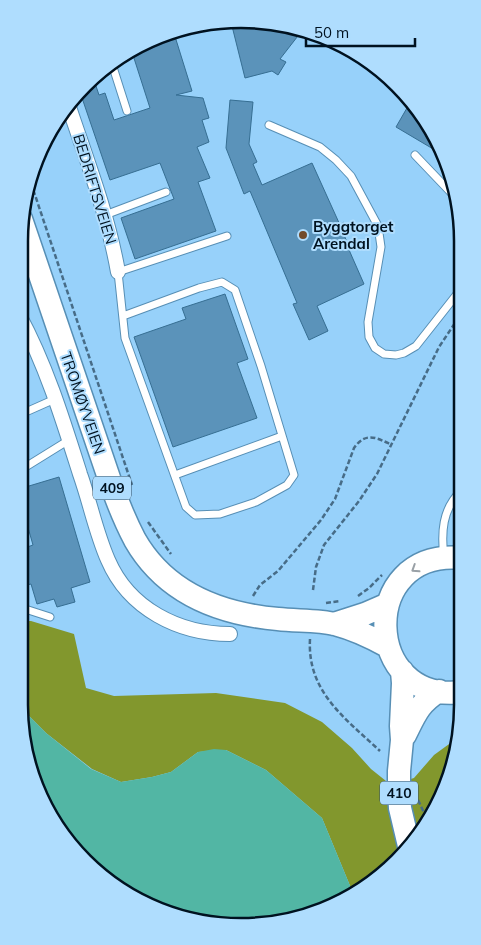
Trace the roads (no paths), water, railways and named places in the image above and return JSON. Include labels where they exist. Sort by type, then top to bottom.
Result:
[{"type":"main road","name":"TROMØYVEIEN","points":[[28,239],[123,516],[146,556],[158,571],[173,585],[208,604],[244,615],[334,624],[371,636],[387,646]]},
{"type":"main road","points":[[453,558],[433,560],[413,570],[398,584],[388,604],[384,629],[387,646],[402,671],[419,684],[439,692],[454,692]]},
{"type":"main road","name":"TROMØYVEIEN","points":[[334,624],[388,604]]},
{"type":"main road","name":"410","points":[[402,671],[402,740],[399,791],[400,808],[407,837]]},
{"type":"main road","name":"410","points":[[402,740],[421,704],[439,692]]},
{"type":"street","name":"BEDRIFTSVEIEN","points":[[71,112],[105,215],[118,272]]},
{"type":"street","points":[[28,333],[41,360],[56,400],[104,551],[109,563],[125,588],[148,610],[176,625],[197,631],[230,634]]},
{"type":"lane","points":[[114,70],[127,112]]},
{"type":"lane","points":[[269,125],[320,148],[336,160],[351,176],[378,226],[381,247],[368,322],[369,337],[375,348],[384,354],[396,355],[416,346],[454,297]]},
{"type":"lane","points":[[415,155],[447,188]]},
{"type":"lane","points":[[105,215],[166,192]]},
{"type":"lane","points":[[123,316],[199,288],[222,282],[235,290],[261,366],[294,475],[287,485],[256,502],[220,514],[195,515],[186,507],[125,338],[118,272],[226,236]]},
{"type":"lane","points":[[28,411],[56,400]]},
{"type":"lane","points":[[175,475],[282,436]]},
{"type":"lane","points":[[28,465],[69,440]]},
{"type":"lane","points":[[453,558],[442,538],[445,516],[454,500]]},
{"type":"lane","points":[[28,610],[50,617]]},
{"type":"place","name":"Byggtorget Arendal","points":[[303,235]]}]
